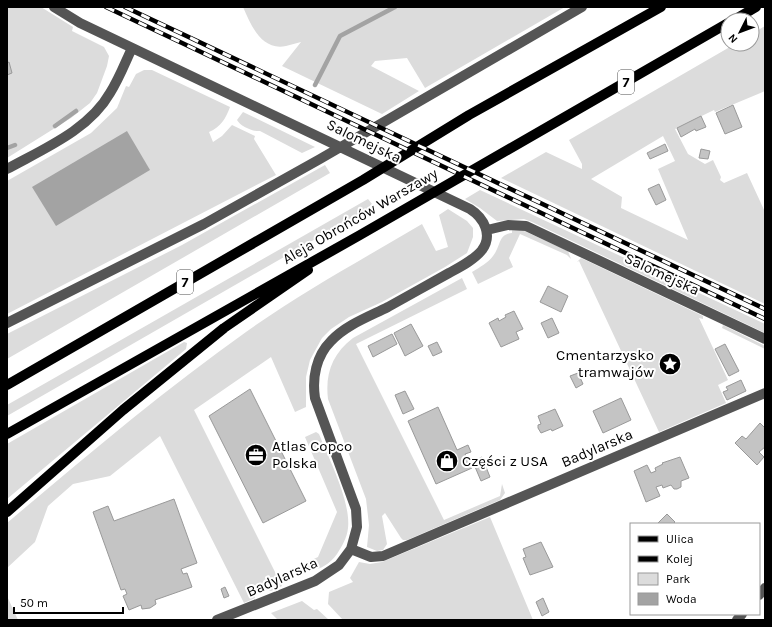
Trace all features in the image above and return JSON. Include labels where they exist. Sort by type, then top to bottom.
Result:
[{"type":"main road","name":"Aleja Obrońców Warszawy","points":[[7,385],[363,180],[469,115],[661,7]]},
{"type":"main road","name":"Aleja Obrońców Warszawy","points":[[7,434],[360,235],[720,28]]},
{"type":"main road","points":[[7,512],[124,410],[224,328],[360,235]]},
{"type":"street","name":"Salomejska","points":[[54,7],[80,23],[470,209],[481,218],[487,230],[508,225],[526,226],[765,339]]},
{"type":"street","points":[[7,323],[204,224],[320,159],[582,7]]},
{"type":"street","points":[[7,169],[72,131],[98,109],[110,93],[132,48]]},
{"type":"street","name":"Badylarska","points":[[217,620],[320,579],[339,565],[350,549],[357,527],[356,510],[315,398],[314,383],[319,360],[326,346],[345,329],[403,299],[474,257],[484,246],[487,230]]},
{"type":"street","name":"Badylarska","points":[[350,549],[371,557],[383,556],[765,392]]},
{"type":"green space","points":[[7,7],[41,7],[73,27],[72,31],[104,47],[109,56],[97,93],[90,103],[71,118],[7,158],[7,75],[12,73],[7,59]]},
{"type":"green space","points":[[243,7],[565,7],[425,88],[407,58],[375,61],[371,66],[419,91],[382,114],[282,66],[301,42],[286,46],[270,45],[258,35]]},
{"type":"green space","points":[[765,26],[765,91],[715,112],[714,110],[675,129],[688,154],[705,164],[713,160],[721,177],[720,180],[724,183],[747,173],[765,212],[765,304],[501,178],[546,152],[582,169],[582,164],[569,140],[721,52],[760,52],[760,29]],"holes":[[[663,136],[675,161],[658,169],[688,240],[621,208],[622,197],[591,179]]]},
{"type":"green space","points":[[144,70],[152,70],[230,107],[227,115],[217,128],[209,132],[213,142],[222,136],[232,125],[255,136],[254,139],[276,175],[7,314],[7,181],[91,133],[117,108],[126,86],[129,87],[136,74]]},
{"type":"green space","points":[[243,112],[315,147],[302,153],[260,131],[254,131],[247,128],[237,120]]},
{"type":"green space","points":[[325,165],[330,173],[7,359],[7,334],[182,245]]},
{"type":"green space","points":[[480,190],[765,324],[765,333],[532,222],[524,219],[497,221],[465,199]]},
{"type":"green space","points":[[368,199],[372,204],[366,210],[7,416],[7,405]]},
{"type":"green space","points":[[448,209],[467,221],[473,228],[473,237],[467,253],[382,302],[349,317],[331,329],[322,338],[310,360],[306,377],[306,407],[295,412],[271,357],[194,410],[282,586],[271,591],[261,587],[253,590],[255,598],[244,603],[160,436],[110,476],[73,484],[48,506],[35,542],[7,568],[7,523],[125,425],[215,354],[267,317],[333,276],[422,224],[436,251],[448,247],[439,215]]},
{"type":"green space","points":[[512,229],[522,230],[568,251],[571,259],[567,255],[520,234],[509,258],[513,267],[478,284],[472,272],[484,265],[491,258],[496,252],[502,238],[507,234],[512,233]]},
{"type":"green space","points":[[581,258],[703,316],[703,319],[699,318],[728,380],[718,385],[726,403],[659,432],[579,261],[577,262]]},
{"type":"green space","points":[[462,278],[467,289],[356,344],[444,520],[500,496],[502,484],[505,493],[500,500],[407,540],[403,540],[401,538],[385,513],[382,516],[387,544],[383,550],[377,551],[367,547],[369,525],[366,499],[328,399],[327,390],[329,373],[335,358],[353,338]]},
{"type":"green space","points":[[723,325],[765,346],[765,349],[722,328]]},
{"type":"green space","points":[[184,342],[187,343],[186,349],[7,499],[7,444]]},
{"type":"green space","points":[[316,432],[319,434],[343,493],[348,518],[348,528],[344,542],[334,558],[325,566],[309,571],[301,565],[318,557],[337,512],[305,437]]},
{"type":"green space","points":[[490,517],[533,620],[343,620],[328,604],[329,592],[353,582],[350,578],[359,562],[370,564],[382,562]]},
{"type":"green space","points":[[7,596],[18,620],[7,620]]},
{"type":"green space","points":[[302,601],[314,610],[317,609],[329,620],[278,620],[271,613]]},
{"type":"water","points":[[127,131],[150,170],[56,226],[32,187]]},
{"type":"building","points":[[9,62],[12,73],[7,75],[7,63]]},
{"type":"building","points":[[733,105],[742,127],[725,134],[716,113]]},
{"type":"building","points":[[701,116],[706,127],[696,131],[695,129],[681,137],[677,128]]},
{"type":"building","points":[[665,144],[668,151],[650,159],[647,153]]},
{"type":"building","points":[[701,149],[710,151],[708,159],[699,158]]},
{"type":"building","points":[[659,184],[666,200],[656,205],[648,189]]},
{"type":"building","points":[[548,286],[568,296],[561,312],[540,302]]},
{"type":"building","points":[[514,311],[523,329],[516,332],[519,339],[501,347],[489,323],[498,318],[499,321],[506,317],[505,315]]},
{"type":"building","points":[[552,318],[559,333],[548,338],[541,323]]},
{"type":"building","points":[[411,324],[423,346],[405,356],[394,333]]},
{"type":"building","points":[[392,334],[397,344],[373,357],[368,346]]},
{"type":"building","points":[[437,342],[442,352],[433,356],[428,346]]},
{"type":"building","points":[[725,344],[739,371],[729,376],[715,349]]},
{"type":"building","points":[[578,373],[583,384],[576,388],[570,376]]},
{"type":"building","points":[[741,380],[746,391],[727,400],[723,392],[728,390],[726,387]]},
{"type":"building","points":[[250,389],[306,501],[263,523],[209,416]]},
{"type":"building","points":[[405,391],[414,409],[403,414],[395,395]]},
{"type":"building","points":[[621,398],[631,420],[603,433],[593,411]]},
{"type":"building","points":[[438,407],[457,450],[468,445],[471,452],[465,454],[472,468],[436,484],[408,421]]},
{"type":"building","points":[[555,409],[563,426],[552,431],[551,429],[541,433],[538,428],[538,425],[541,424],[538,416]]},
{"type":"building","points":[[760,423],[765,428],[765,447],[759,452],[764,457],[757,465],[735,443],[742,436],[746,439]]},
{"type":"building","points":[[482,457],[490,477],[481,481],[473,462]]},
{"type":"building","points":[[680,457],[689,478],[681,481],[681,487],[677,489],[674,489],[671,485],[663,488],[662,485],[656,487],[660,496],[646,502],[634,471],[647,465],[651,473],[656,471],[655,468],[663,464],[662,463]]},
{"type":"building","points":[[174,499],[197,563],[181,569],[183,574],[187,573],[192,587],[155,600],[156,604],[150,608],[142,609],[141,605],[129,610],[123,596],[127,594],[125,589],[121,590],[93,512],[108,506],[114,521]]},
{"type":"building","points":[[667,514],[675,522],[674,523],[658,523]]},
{"type":"building","points":[[541,542],[553,567],[530,575],[523,558],[526,557],[523,549]]},
{"type":"building","points":[[225,587],[229,596],[224,598],[221,589]]},
{"type":"building","points":[[543,598],[549,612],[542,616],[536,602]]},
{"type":"waterway","points":[[315,85],[340,36],[395,7]]},
{"type":"waterway","points":[[55,126],[76,111]]},
{"type":"waterway","points":[[7,148],[15,145]]},
{"type":"railway","points":[[106,7],[765,319]]},
{"type":"railway","points":[[125,7],[765,309]]},
{"type":"place","name":"Cmentarzysko tramwajów","points":[[670,364]]},
{"type":"place","name":"Atlas Copco Polska","points":[[256,455]]},
{"type":"place","name":"Części z USA","points":[[447,461]]}]
